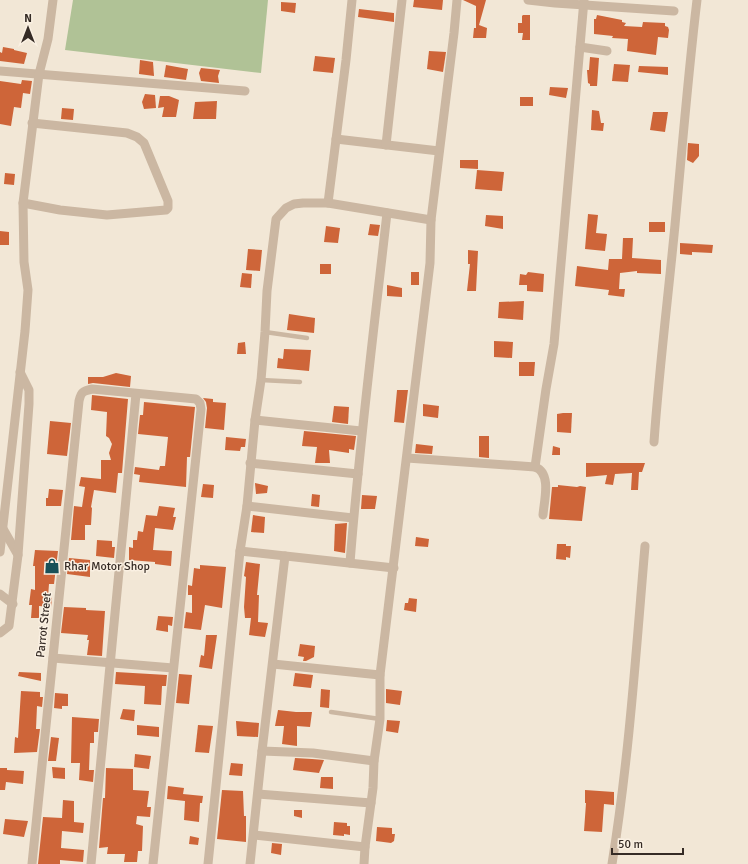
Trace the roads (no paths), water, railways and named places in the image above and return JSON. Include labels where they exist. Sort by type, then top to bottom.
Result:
[{"type":"street","points":[[0,552],[25,331],[28,290],[24,262],[23,203],[39,74],[48,39],[53,0]]},
{"type":"street","points":[[328,203],[352,0]]},
{"type":"street","points":[[386,145],[402,0]]},
{"type":"street","points":[[364,864],[373,788],[374,761],[380,719],[380,675],[430,263],[431,220],[457,0]]},
{"type":"street","points":[[528,0],[584,3],[674,11]]},
{"type":"street","points":[[654,442],[664,324],[682,153],[688,70],[697,0]]},
{"type":"street","points":[[535,467],[554,344],[584,3]]},
{"type":"street","points":[[580,47],[606,51]]},
{"type":"street","points":[[0,71],[245,91]]},
{"type":"street","points":[[23,203],[60,210],[107,215],[166,210],[168,206],[168,201],[152,159],[144,143],[137,137],[127,133],[32,123]]},
{"type":"street","points":[[336,139],[439,151]]},
{"type":"street","points":[[208,864],[240,551],[247,506],[250,463],[261,380],[267,291],[276,219],[286,208],[294,204],[328,203],[431,220]]},
{"type":"street","points":[[350,563],[361,431],[387,213]]},
{"type":"street","points":[[0,633],[9,626],[13,604],[30,404],[30,394],[20,372]]},
{"type":"street","points":[[17,396],[27,388]]},
{"type":"street","name":"Parrot Street","points":[[32,864],[79,401],[81,393],[92,390],[136,394]]},
{"type":"street","points":[[91,864],[136,394],[196,399],[200,402],[201,409],[153,864]]},
{"type":"street","points":[[255,420],[361,431]]},
{"type":"street","points":[[407,458],[535,467],[540,469],[544,475],[546,485],[543,515]]},
{"type":"street","points":[[250,463],[358,474]]},
{"type":"street","points":[[247,506],[353,518]]},
{"type":"street","points":[[2,527],[18,555]]},
{"type":"street","points":[[612,864],[619,821],[629,730],[645,546]]},
{"type":"street","points":[[240,551],[394,568]]},
{"type":"street","points":[[250,864],[285,556]]},
{"type":"street","points":[[0,594],[13,604]]},
{"type":"street","points":[[53,658],[111,664],[174,668]]},
{"type":"street","points":[[273,664],[380,675]]},
{"type":"street","points":[[262,751],[313,753],[374,761]]},
{"type":"street","points":[[258,794],[371,803]]},
{"type":"street","points":[[254,835],[365,847]]},
{"type":"lane","points":[[265,332],[307,338]]},
{"type":"lane","points":[[261,380],[300,382]]},
{"type":"lane","points":[[330,712],[380,719]]},
{"type":"place","name":"Rhar Motor Shop","points":[[52,566]]}]
